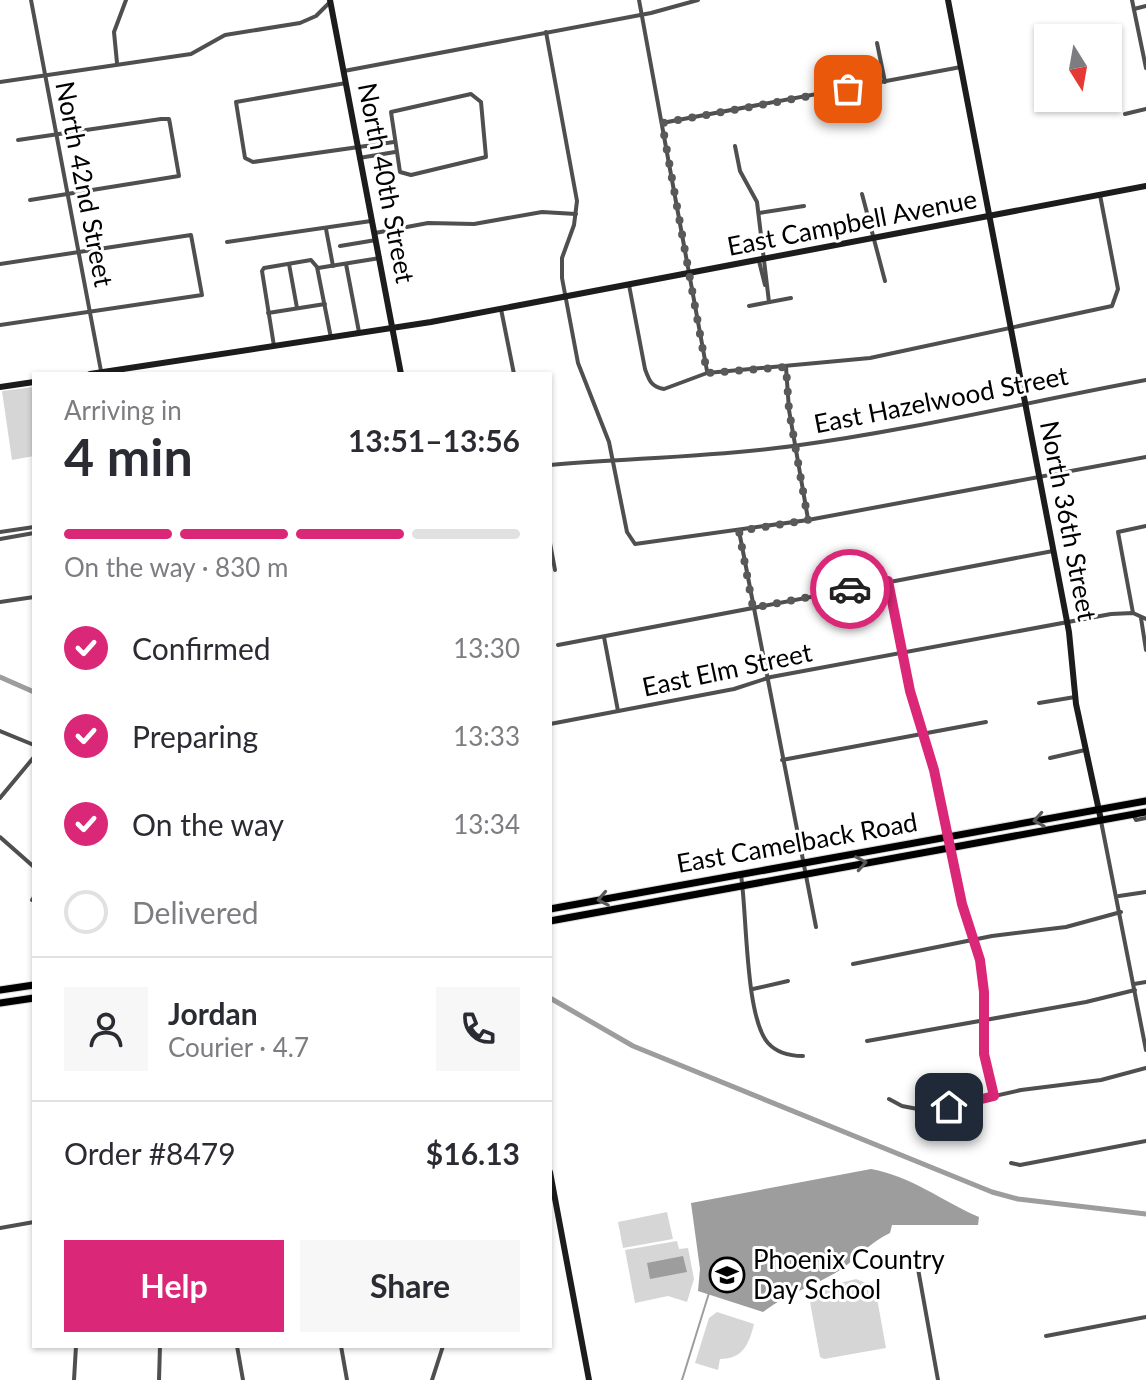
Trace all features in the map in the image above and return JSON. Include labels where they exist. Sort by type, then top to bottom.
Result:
[{"type":"main road","name":"North 36th Street","points":[[948,0],[1067,622],[1075,697],[1101,820]]},
{"type":"main road","name":"North 40th Street","points":[[331,1],[401,372]]},
{"type":"main road","name":"East Campbell Avenue","points":[[108,372],[393,329],[1146,186]]},
{"type":"main road","points":[[0,387],[32,382]]},
{"type":"main road","name":"East Camelback Road","points":[[552,909],[1146,801]]},
{"type":"main road","name":"East Camelback Road","points":[[552,921],[1146,812]]},
{"type":"main road","points":[[640,892],[642,903]]},
{"type":"main road","points":[[0,990],[32,985]]},
{"type":"main road","points":[[12,988],[14,1001]]},
{"type":"main road","points":[[0,1003],[32,998]]},
{"type":"main road","points":[[552,1193],[589,1380]]},
{"type":"street","name":"North 42nd Street","points":[[31,0],[101,372]]},
{"type":"street","points":[[117,63],[114,32],[126,0]]},
{"type":"street","points":[[639,0],[707,373]]},
{"type":"street","points":[[344,71],[642,15],[698,0]]},
{"type":"street","points":[[1132,0],[1146,66]]},
{"type":"street","points":[[0,82],[191,54],[225,35],[300,23],[316,16],[331,1]]},
{"type":"street","points":[[1134,9],[1146,6]]},
{"type":"street","points":[[546,32],[574,180],[576,214],[562,258],[565,297],[581,378],[605,429],[627,532],[635,544],[808,520],[1146,457]]},
{"type":"street","points":[[877,43],[885,82]]},
{"type":"street","points":[[662,123],[961,67]]},
{"type":"street","points":[[346,83],[236,102],[245,158],[253,162],[394,142]]},
{"type":"street","points":[[471,94],[480,99],[487,147],[484,158],[407,176],[400,172],[394,142],[389,118],[394,109],[471,94]]},
{"type":"street","points":[[1125,114],[1146,109]]},
{"type":"street","points":[[18,140],[169,119],[179,176],[30,200]]},
{"type":"street","points":[[373,146],[375,155]]},
{"type":"street","points":[[735,146],[740,171],[755,194],[769,302]]},
{"type":"street","points":[[359,158],[395,152]]},
{"type":"street","points":[[862,194],[885,281]]},
{"type":"street","points":[[629,285],[645,369],[649,381],[657,388],[707,373],[870,358],[1105,309],[1117,300],[1100,195]]},
{"type":"street","points":[[759,214],[804,206]]},
{"type":"street","points":[[340,246],[428,223],[474,224],[542,212],[576,214]]},
{"type":"street","points":[[227,242],[372,221]]},
{"type":"street","points":[[326,228],[333,266]]},
{"type":"street","points":[[0,264],[191,235],[202,295],[0,325]]},
{"type":"street","points":[[318,268],[380,258]]},
{"type":"street","points":[[275,347],[262,271],[288,263],[311,260],[318,268],[331,338]]},
{"type":"street","points":[[288,263],[297,308]]},
{"type":"street","points":[[346,264],[359,334]]},
{"type":"street","points":[[749,306],[791,298]]},
{"type":"street","points":[[268,313],[325,304]]},
{"type":"street","points":[[501,309],[514,372]]},
{"type":"street","points":[[786,367],[808,520]]},
{"type":"street","name":"East Hazelwood Street","points":[[552,465],[795,446],[1146,380]]},
{"type":"street","points":[[1146,526],[1118,532],[1133,613],[1143,619],[1146,650]]},
{"type":"street","points":[[0,532],[32,527]]},
{"type":"street","points":[[739,531],[805,873]]},
{"type":"street","points":[[0,539],[32,533]]},
{"type":"street","points":[[558,645],[1053,551]]},
{"type":"street","points":[[552,554],[555,570]]},
{"type":"street","points":[[888,581],[902,653],[983,978],[984,1054],[994,1096]]},
{"type":"street","points":[[0,602],[32,597]]},
{"type":"street","name":"East Elm Street","points":[[552,724],[902,653],[1133,613]]},
{"type":"street","points":[[604,637],[618,711]]},
{"type":"street","points":[[1039,703],[1075,697]]},
{"type":"street","points":[[782,760],[986,722]]},
{"type":"street","points":[[0,731],[32,744]]},
{"type":"street","points":[[1050,758],[1085,750]]},
{"type":"street","points":[[0,798],[32,759]]},
{"type":"street","name":"East Camelback Road","points":[[1133,814],[1136,820],[1146,818]]},
{"type":"street","name":"North 36th Street","points":[[1101,820],[1119,896],[1146,1050]]},
{"type":"street","points":[[0,837],[32,865]]},
{"type":"street","points":[[740,873],[745,947],[766,1041],[781,1052],[803,1056]]},
{"type":"street","name":"East Camelback Road","points":[[805,873],[816,927]]},
{"type":"street","points":[[1119,896],[1146,892]]},
{"type":"street","points":[[853,964],[974,940],[1057,928],[1121,912]]},
{"type":"street","points":[[753,989],[788,981]]},
{"type":"street","points":[[867,1041],[1086,1002],[1146,982]]},
{"type":"street","points":[[889,1099],[902,1106],[928,1111],[994,1096],[1101,1080],[1146,1068]]},
{"type":"street","points":[[1011,1163],[1020,1165],[1146,1141]]},
{"type":"street","points":[[0,1228],[32,1222]]},
{"type":"street","points":[[915,1252],[938,1380]]},
{"type":"street","points":[[1046,1336],[1146,1317]]},
{"type":"street","points":[[74,1380],[76,1348]]},
{"type":"street","points":[[159,1380],[160,1348]]},
{"type":"street","points":[[237,1348],[243,1380]]},
{"type":"street","points":[[341,1348],[347,1380]]},
{"type":"street","points":[[432,1380],[442,1348]]},
{"type":"shaded area","points":[[32,387],[32,456],[12,460],[2,391]]},
{"type":"shaded area","points":[[871,1169],[913,1183],[979,1217],[978,1225],[892,1225],[890,1233],[840,1270],[763,1312],[698,1291],[700,1269],[691,1203]]},
{"type":"shaded area","points":[[667,1212],[673,1239],[623,1248],[618,1222]]},
{"type":"shaded area","points":[[677,1241],[679,1249],[688,1248],[694,1279],[687,1302],[668,1296],[635,1303],[625,1250]]},
{"type":"shaded area","points":[[683,1256],[687,1272],[650,1279],[647,1263]]},
{"type":"shaded area","points":[[856,1279],[875,1287],[886,1348],[824,1359],[820,1357],[808,1291]]},
{"type":"shaded area","points":[[717,1312],[754,1324],[744,1349],[734,1356],[720,1359],[718,1370],[695,1363],[709,1318]]},
{"type":"waterway","points":[[0,677],[32,691]]},
{"type":"waterway","points":[[552,999],[633,1046],[992,1192],[1018,1199],[1146,1214]]},
{"type":"waterway","points":[[682,1380],[709,1293]]},
{"type":"way so far","points":[[848,89],[662,123],[707,373],[786,367],[789,410],[808,520],[739,531],[753,608],[850,589]]},
{"type":"place","name":"Phoenix Country Day School","points":[[727,1275]]},
{"type":"route","points":[[850,589],[888,581],[910,691],[934,770],[962,904],[980,960],[984,992],[984,1054],[994,1096],[949,1107]]}]
